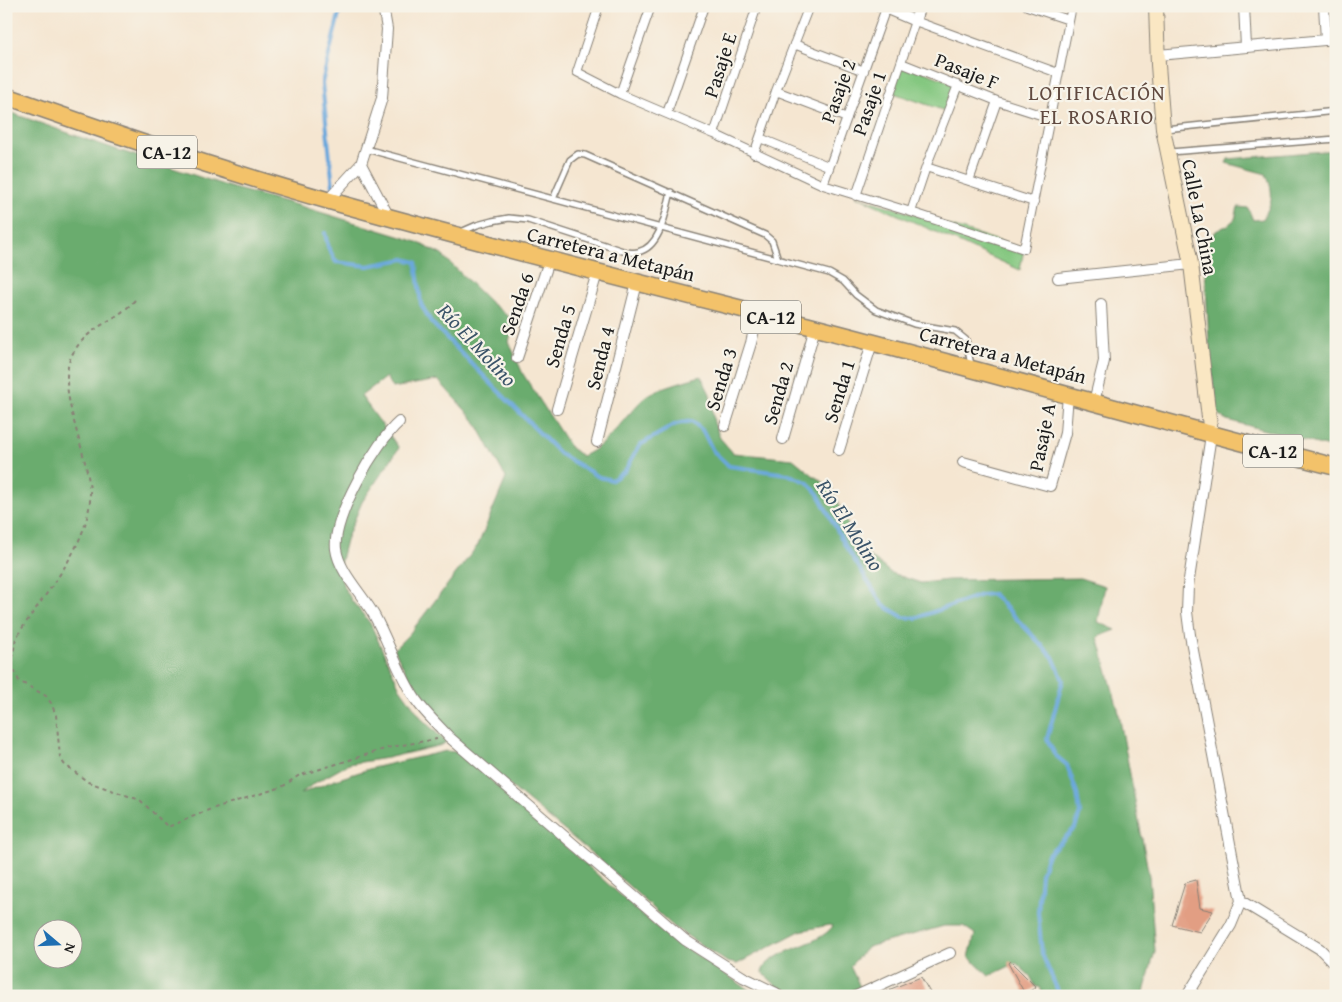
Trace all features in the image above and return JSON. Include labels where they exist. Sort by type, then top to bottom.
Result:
[{"type":"main road","name":"Calle La China","points":[[1156,6],[1163,130],[1191,264],[1211,435]]},
{"type":"main road","name":"Carretera a Metapán","points":[[6,96],[114,135],[327,200],[454,236],[872,342],[1211,435]]},
{"type":"main road","name":"CA-12","points":[[1211,435],[1336,467]]},
{"type":"street","points":[[327,200],[361,164],[382,98],[386,29],[383,6]]},
{"type":"street","points":[[599,6],[577,72],[620,94],[714,134],[823,185],[1024,249],[1072,6]]},
{"type":"street","points":[[620,94],[651,6]]},
{"type":"street","points":[[667,113],[704,6]]},
{"type":"street","name":"Pasaje E","points":[[714,134],[757,6]]},
{"type":"street","points":[[754,154],[809,6]]},
{"type":"street","points":[[915,20],[920,6]]},
{"type":"street","points":[[1027,6],[1069,20]]},
{"type":"street","points":[[1244,6],[1246,47]]},
{"type":"street","points":[[1158,55],[1331,40],[1324,6]]},
{"type":"street","points":[[883,7],[1058,73]]},
{"type":"street","name":"Pasaje 2","points":[[823,185],[828,166],[864,71],[883,7]]},
{"type":"street","name":"Pasaje 1","points":[[856,196],[915,20]]},
{"type":"street","points":[[794,44],[864,71]]},
{"type":"street","name":"Pasaje F","points":[[901,63],[1050,118]]},
{"type":"street","points":[[911,212],[926,167],[958,85]]},
{"type":"street","points":[[776,91],[847,118]]},
{"type":"street","points":[[969,181],[997,100]]},
{"type":"street","points":[[760,138],[828,166]]},
{"type":"street","points":[[361,164],[389,217]]},
{"type":"street","points":[[926,167],[1034,202]]},
{"type":"street","name":"Senda 6","points":[[517,358],[550,261]]},
{"type":"street","points":[[1058,278],[1191,264]]},
{"type":"street","name":"Senda 5","points":[[557,409],[597,273]]},
{"type":"street","name":"Senda 4","points":[[597,442],[637,283]]},
{"type":"street","points":[[1094,402],[1104,360],[1101,304]]},
{"type":"street","name":"Senda 3","points":[[725,426],[750,348],[758,313]]},
{"type":"street","name":"Senda 2","points":[[783,439],[815,328]]},
{"type":"street","name":"Senda 1","points":[[839,450],[872,342]]},
{"type":"street","name":"Pasaje A","points":[[963,462],[1050,486],[1065,433],[1068,395]]},
{"type":"street","points":[[400,422],[386,436],[355,486],[338,528],[336,551],[354,586],[374,614],[396,664],[416,700],[449,737],[685,940],[743,977],[776,995]]},
{"type":"street","points":[[1187,996],[1231,926],[1241,901],[1187,612],[1188,586],[1211,435]]},
{"type":"street","points":[[1241,901],[1320,949],[1336,965]]},
{"type":"street","points":[[856,996],[950,953]]},
{"type":"lane","points":[[1163,130],[1336,111]]},
{"type":"lane","points":[[1167,152],[1336,139]]},
{"type":"lane","points":[[366,149],[829,273],[842,280],[856,295],[876,310],[914,324],[955,330],[966,340],[971,369]]},
{"type":"lane","points":[[553,199],[570,160],[578,154],[586,154],[765,235],[772,241],[778,259]]},
{"type":"lane","points":[[454,236],[477,225],[509,218],[528,220],[626,252],[637,252],[648,248],[662,228],[671,192]]},
{"type":"path","points":[[135,300],[128,308],[88,333],[72,354],[68,368],[67,389],[89,480],[90,500],[85,526],[75,551],[16,638],[13,654],[14,668],[19,681],[46,696],[51,702],[56,715],[60,757],[64,764],[88,782],[140,800],[168,827],[211,809],[282,787],[298,776],[391,747],[449,737]]},
{"type":"green space","points":[[901,63],[958,85],[948,112],[891,92]]},
{"type":"green space","points":[[6,111],[233,188],[402,237],[417,242],[442,255],[491,303],[514,321],[509,342],[523,374],[570,447],[582,456],[601,445],[647,396],[665,387],[701,376],[710,394],[714,423],[720,438],[733,453],[793,459],[832,488],[853,537],[868,555],[891,573],[921,583],[948,580],[1080,578],[1105,586],[1098,622],[1116,630],[1098,637],[1118,709],[1149,876],[1155,951],[1143,996],[1044,996],[1040,987],[1036,987],[1030,976],[1016,963],[989,976],[969,957],[975,934],[963,926],[944,926],[868,947],[850,966],[861,989],[847,996],[787,996],[762,972],[766,965],[774,958],[817,939],[833,926],[829,925],[800,931],[737,964],[727,962],[674,927],[607,866],[451,737],[412,684],[394,649],[410,633],[478,545],[506,478],[475,421],[438,380],[392,388],[386,377],[361,396],[399,448],[362,502],[346,540],[339,568],[343,585],[352,601],[370,623],[400,688],[423,720],[446,742],[442,745],[387,758],[349,764],[313,784],[300,794],[372,768],[446,751],[456,752],[465,757],[661,931],[758,996],[6,996]]},
{"type":"green space","points":[[1336,150],[1336,449],[1227,420],[1220,416],[1216,410],[1209,343],[1204,248],[1216,231],[1235,219],[1238,207],[1248,208],[1253,220],[1263,219],[1269,207],[1271,192],[1266,174],[1226,163],[1228,159]]},
{"type":"green space","points":[[856,196],[1024,249],[1020,270]]},
{"type":"building","points":[[1196,880],[1200,908],[1213,911],[1200,932],[1172,925],[1185,883]]},
{"type":"building","points":[[1010,961],[1036,987],[1025,994],[1008,963]]},
{"type":"building","points":[[921,977],[932,996],[874,996],[878,994]]},
{"type":"waterway","name":"Río El Molino","points":[[333,187],[322,83],[341,6]]},
{"type":"waterway","name":"Río El Molino","points":[[325,233],[328,247],[336,262],[368,266],[404,259],[416,262],[421,304],[431,322],[560,454],[599,477],[612,480],[625,471],[640,445],[676,424],[692,421],[703,431],[713,451],[729,466],[787,474],[807,482],[818,494],[846,547],[883,605],[903,617],[916,618],[981,595],[993,594],[1053,657],[1063,680],[1047,739],[1055,755],[1067,765],[1077,793],[1080,813],[1075,828],[1048,854],[1041,874],[1038,912],[1042,954],[1060,996]]},
{"type":"district","name":"LOTIFICACIÓN EL ROSARIO","points":[[1097,105]]}]
